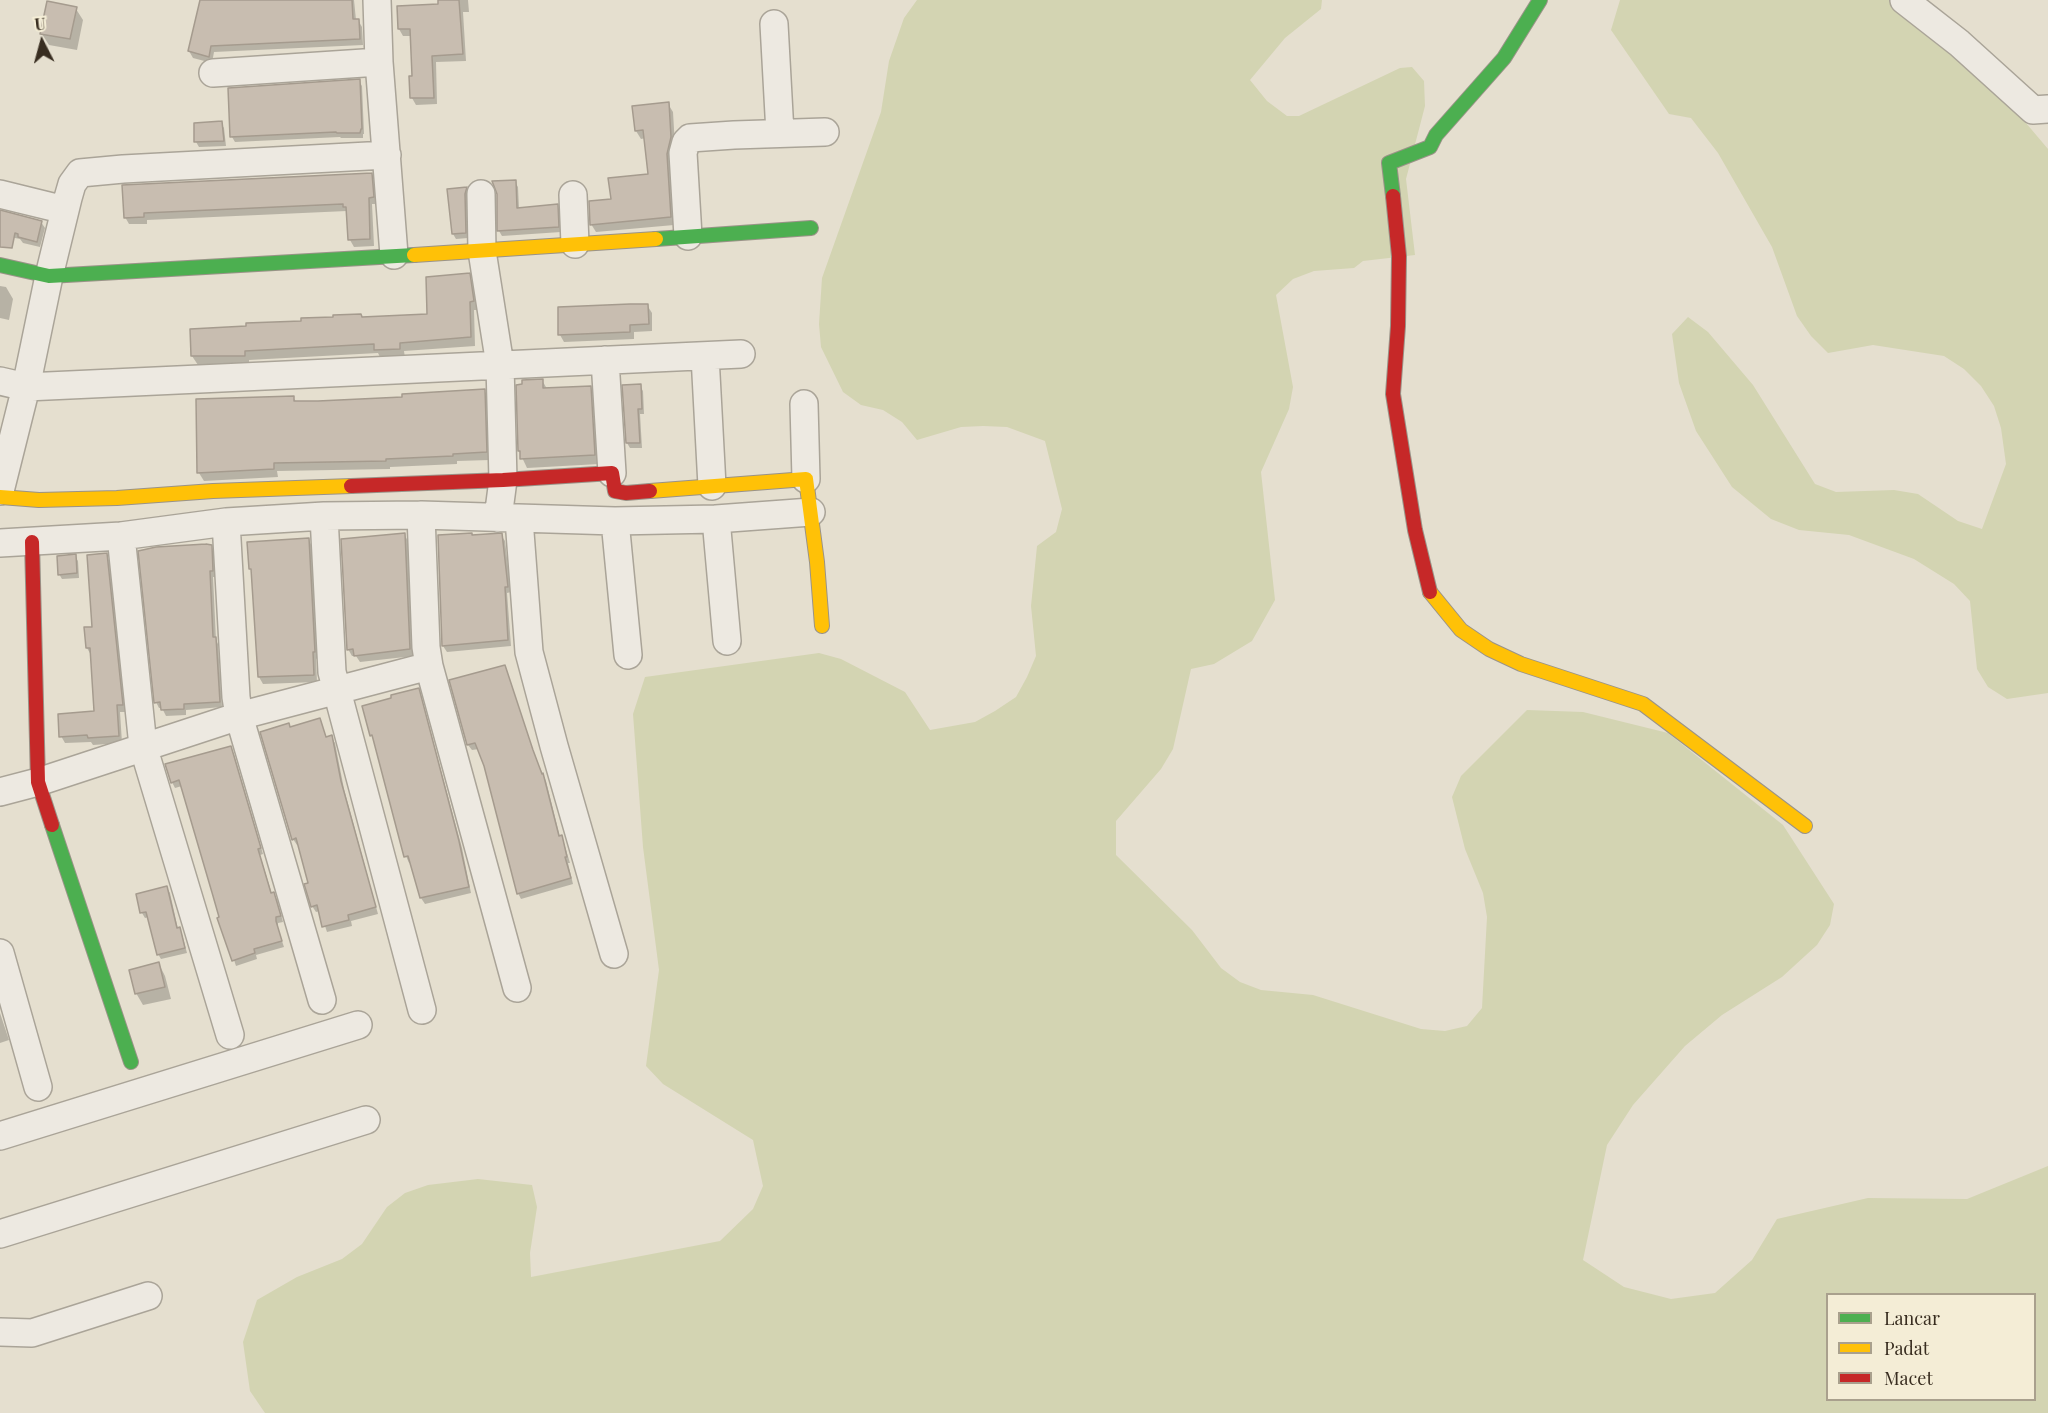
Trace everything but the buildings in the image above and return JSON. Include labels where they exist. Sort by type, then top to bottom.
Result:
[{"type":"street","points":[[377,0],[379,62],[393,255]]},
{"type":"street","points":[[1540,0],[1504,58],[1436,135],[1430,147],[1389,163],[1399,256],[1398,326],[1393,394],[1415,530],[1428,590],[1461,630],[1489,649],[1521,664],[1644,704],[1805,826]]},
{"type":"street","points":[[1904,0],[1959,43],[2032,110],[2048,109]]},
{"type":"street","points":[[774,24],[780,133]]},
{"type":"street","points":[[213,73],[379,62]]},
{"type":"street","points":[[688,236],[683,167],[686,142],[695,136],[825,132]]},
{"type":"street","points":[[0,491],[13,384],[49,276],[72,184],[80,173],[387,155]]},
{"type":"street","points":[[0,194],[65,210]]},
{"type":"street","points":[[481,194],[482,251],[500,365],[503,480],[529,652],[614,954]]},
{"type":"street","points":[[573,195],[575,244]]},
{"type":"street","points":[[0,265],[49,276],[482,251],[811,228]]},
{"type":"street","points":[[13,384],[741,354]]},
{"type":"street","points":[[705,356],[712,486]]},
{"type":"street","points":[[605,360],[612,473],[614,488],[618,493],[806,479]]},
{"type":"street","points":[[804,404],[806,479],[822,626]]},
{"type":"street","points":[[0,497],[39,500],[95,498],[612,473]]},
{"type":"street","points":[[0,543],[122,536],[226,522],[324,516],[421,515],[615,522],[716,519],[811,512]]},
{"type":"street","points":[[421,515],[426,648],[429,666],[517,988]]},
{"type":"street","points":[[324,516],[332,672],[422,1010]]},
{"type":"street","points":[[716,519],[727,641]]},
{"type":"street","points":[[226,522],[239,716],[322,1000]]},
{"type":"street","points":[[615,522],[628,655]]},
{"type":"street","points":[[122,536],[143,746],[230,1035]]},
{"type":"street","points":[[32,542],[38,782],[131,1062]]},
{"type":"street","points":[[0,792],[38,782],[239,716],[429,666]]},
{"type":"street","points":[[0,953],[38,1087]]},
{"type":"street","points":[[0,1136],[358,1025]]},
{"type":"street","points":[[0,1234],[366,1119]]},
{"type":"street","points":[[0,1332],[32,1333],[148,1296]]},
{"type":"green space","points":[[917,0],[1322,0],[1321,9],[1285,38],[1250,80],[1267,101],[1287,116],[1299,116],[1400,68],[1412,67],[1424,81],[1425,106],[1406,179],[1415,255],[1363,261],[1354,268],[1314,271],[1293,279],[1276,295],[1293,387],[1289,409],[1261,472],[1275,600],[1252,641],[1214,664],[1191,669],[1173,749],[1161,769],[1116,821],[1116,855],[1192,930],[1221,968],[1240,982],[1261,990],[1313,995],[1421,1029],[1445,1031],[1467,1026],[1482,1008],[1487,917],[1483,893],[1465,849],[1452,797],[1461,776],[1527,710],[1583,712],[1668,733],[1783,825],[1834,904],[1830,925],[1817,945],[1782,977],[1722,1015],[1685,1046],[1633,1105],[1607,1145],[1583,1260],[1624,1287],[1671,1299],[1715,1293],[1752,1260],[1777,1219],[1868,1198],[1967,1199],[2048,1166],[2048,1413],[265,1413],[250,1391],[243,1342],[257,1300],[297,1277],[342,1259],[362,1244],[387,1207],[405,1193],[428,1185],[478,1179],[532,1185],[537,1207],[530,1253],[531,1277],[720,1241],[753,1209],[763,1186],[753,1140],[663,1084],[646,1066],[659,970],[643,847],[633,714],[645,677],[819,653],[841,659],[905,692],[930,730],[975,722],[1016,697],[1027,677],[1036,656],[1031,606],[1037,546],[1056,532],[1062,509],[1045,441],[1007,427],[983,426],[961,427],[917,440],[902,422],[883,410],[861,405],[843,392],[821,347],[819,324],[822,278],[881,112],[889,61],[904,18]]},
{"type":"green space","points":[[1620,0],[1894,0],[1965,51],[2048,149],[2048,693],[2007,699],[1988,687],[1977,669],[1970,601],[1954,584],[1914,559],[1849,535],[1799,530],[1771,519],[1732,487],[1696,431],[1679,383],[1672,334],[1688,317],[1708,332],[1753,385],[1815,484],[1836,492],[1894,490],[1918,494],[1958,521],[1982,529],[2006,464],[2001,428],[1994,406],[1981,386],[1964,369],[1944,356],[1873,345],[1828,353],[1811,336],[1797,316],[1772,247],[1718,153],[1691,118],[1669,114],[1611,30]]},
{"type":"traffic: fast","points":[[1393,196],[1389,163],[1430,147],[1436,135],[1504,58],[1540,0]]},
{"type":"traffic: fast","points":[[656,239],[811,228]]},
{"type":"traffic: fast","points":[[0,265],[49,276],[414,255]]},
{"type":"traffic: fast","points":[[52,825],[131,1062]]},
{"type":"traffic: slow","points":[[414,255],[656,239]]},
{"type":"traffic: slow","points":[[650,491],[806,479],[817,562],[822,626]]},
{"type":"traffic: slow","points":[[0,497],[39,500],[117,498],[213,491],[351,486]]},
{"type":"traffic: slow","points":[[1430,592],[1461,630],[1489,649],[1521,664],[1643,704],[1805,826]]},
{"type":"traffic: jam","points":[[1393,196],[1399,256],[1398,326],[1393,394],[1415,530],[1430,592]]},
{"type":"traffic: jam","points":[[351,486],[612,473],[615,491],[626,493],[650,491]]},
{"type":"traffic: jam","points":[[32,542],[38,782],[52,825]]}]
